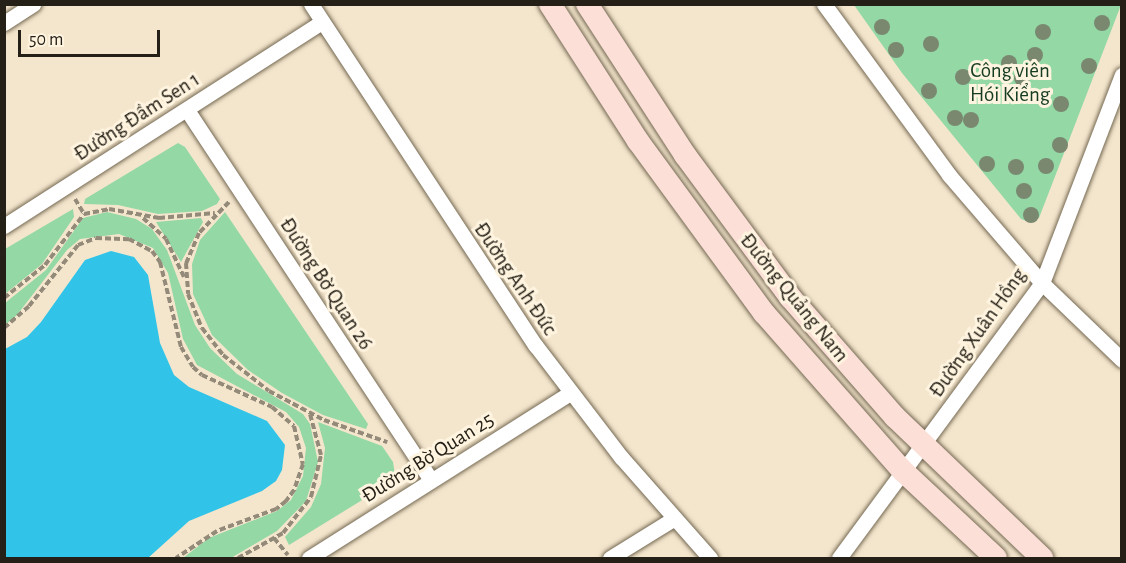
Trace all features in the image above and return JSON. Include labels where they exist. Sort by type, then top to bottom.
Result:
[{"type":"main road","name":"Đường Quảng Nam","points":[[550,4],[638,141],[727,266],[819,378],[903,471],[996,558]]},
{"type":"main road","name":"Đường Quảng Nam","points":[[587,4],[739,231],[790,297],[923,446],[1042,558]]},
{"type":"street","points":[[4,23],[33,4]]},
{"type":"street","name":"Đường Anh Đức","points":[[311,4],[471,253],[570,393],[673,519],[710,558]]},
{"type":"street","points":[[824,4],[949,175],[1042,283],[1122,360]]},
{"type":"street","name":"Đường Đầm Sen 1","points":[[4,226],[322,22]]},
{"type":"street","name":"Đường Xuân Hồng","points":[[839,558],[1042,283],[1122,75]]},
{"type":"street","name":"Đường Bờ Quan 26","points":[[187,110],[431,480]]},
{"type":"street","name":"Đường Bờ Quan 25","points":[[309,558],[570,393]]},
{"type":"street","points":[[610,558],[673,519]]},
{"type":"path","points":[[74,198],[84,214]]},
{"type":"path","points":[[184,277],[191,248],[215,213],[229,202]]},
{"type":"path","points":[[4,298],[45,265],[84,214],[110,209],[143,217],[215,213]]},
{"type":"path","points":[[143,217],[166,240],[184,277],[195,315],[222,355],[269,391],[310,413],[388,443]]},
{"type":"path","points":[[4,328],[29,306],[78,245],[96,238],[129,239],[152,251],[160,262],[181,347],[193,368],[202,375],[272,407],[294,426],[303,464],[294,490],[286,501],[276,509],[217,531],[176,558]]},
{"type":"path","points":[[238,558],[274,538],[303,512],[318,480],[320,443],[310,413]]},
{"type":"path","points":[[274,538],[288,555]]},
{"type":"green space","name":"Công viên Hói Kiểng","points":[[854,5],[1121,5],[1039,218],[1029,222],[1021,219],[902,73]]},
{"type":"green space","points":[[178,143],[185,147],[220,199],[217,204],[202,211],[158,214],[118,205],[84,204],[85,199]]},
{"type":"green space","points":[[73,209],[74,217],[42,264],[5,294],[5,249]]},
{"type":"green space","points":[[107,212],[136,219],[152,229],[167,250],[195,325],[210,348],[237,374],[303,414],[310,424],[318,462],[306,501],[277,531],[231,558],[183,558],[209,538],[277,511],[291,500],[303,476],[306,448],[299,427],[286,412],[197,365],[183,339],[168,273],[153,248],[119,234],[80,239],[67,250],[17,315],[5,325],[5,303],[46,270],[83,218]]},
{"type":"green space","points":[[225,212],[368,424],[366,429],[323,415],[282,393],[248,370],[212,335],[193,294],[192,264],[200,240]]},
{"type":"green space","points":[[201,218],[203,222],[181,262],[156,222]]},
{"type":"green space","points":[[318,422],[382,446],[393,462],[395,475],[385,486],[289,545],[285,537],[311,507],[321,484],[325,448]]},
{"type":"water","points":[[111,251],[134,257],[148,275],[160,343],[174,375],[189,387],[267,421],[285,445],[282,470],[276,481],[262,491],[189,521],[148,558],[5,558],[5,349],[27,337],[41,322],[85,260]]}]
